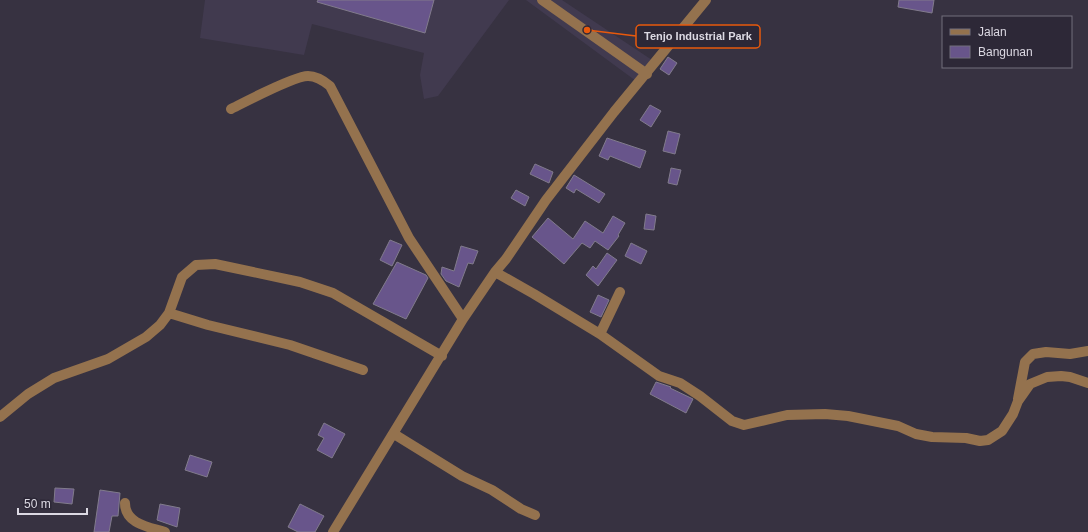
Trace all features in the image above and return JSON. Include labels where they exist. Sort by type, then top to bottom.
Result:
[{"type":"street","points":[[542,0],[647,74]]},
{"type":"street","points":[[333,532],[442,356],[463,319],[495,272],[506,260],[551,194],[614,112],[647,74],[706,0]]},
{"type":"street","points":[[231,109],[255,96],[306,76],[320,79],[330,86],[409,238],[463,319]]},
{"type":"street","points":[[0,417],[28,394],[54,378],[108,359],[146,337],[160,325],[169,312],[182,276],[196,265],[215,264],[300,282],[333,293],[442,356]]},
{"type":"street","points":[[495,272],[600,334],[653,373],[680,383],[700,396],[732,421],[744,425],[786,415],[825,414],[848,416],[898,426],[916,434],[932,437],[966,438],[980,441],[988,440],[1002,431],[1030,384],[1047,377],[1070,377],[1088,383]]},
{"type":"street","points":[[600,334],[620,292]]},
{"type":"street","points":[[169,312],[202,323],[290,345],[363,370]]},
{"type":"street","points":[[1018,402],[1019,385],[1025,362],[1033,354],[1046,352],[1070,354],[1088,350]]},
{"type":"street","points":[[394,434],[462,476],[492,490],[521,509],[535,515]]},
{"type":"street","points":[[125,503],[127,514],[131,519],[145,529],[165,532]]},
{"type":"shaded area","points":[[205,0],[509,0],[438,96],[424,99],[420,75],[424,53],[312,24],[304,55],[200,38]]},
{"type":"shaded area","points":[[526,0],[562,0],[652,60],[636,81]]},
{"type":"building","points":[[318,0],[434,0],[425,33],[317,2]]},
{"type":"building","points":[[899,0],[934,0],[932,13],[898,7]]},
{"type":"building","points":[[668,57],[677,63],[669,75],[660,69]]},
{"type":"building","points":[[650,105],[661,111],[651,127],[640,120]]},
{"type":"building","points":[[668,131],[680,134],[675,154],[663,151]]},
{"type":"building","points":[[607,138],[646,151],[640,168],[610,156],[608,160],[599,156]]},
{"type":"building","points":[[535,164],[553,172],[549,183],[530,174]]},
{"type":"building","points":[[671,168],[681,170],[677,185],[668,183]]},
{"type":"building","points":[[574,175],[605,194],[599,203],[576,189],[574,193],[566,188]]},
{"type":"building","points":[[516,190],[529,197],[525,206],[511,198]]},
{"type":"building","points":[[646,214],[656,216],[654,230],[644,229]]},
{"type":"building","points":[[613,216],[625,223],[618,235],[619,236],[608,250],[595,241],[590,248],[582,243],[564,264],[532,237],[548,218],[573,239],[585,221],[603,233]]},
{"type":"building","points":[[390,240],[402,245],[392,266],[380,260]]},
{"type":"building","points":[[631,243],[647,251],[641,264],[625,256]]},
{"type":"building","points":[[461,246],[478,251],[473,264],[468,263],[459,287],[446,281],[441,274],[442,267],[454,271]]},
{"type":"building","points":[[607,253],[617,260],[598,286],[586,275],[593,266],[596,269]]},
{"type":"building","points":[[397,262],[426,275],[428,278],[406,319],[373,304]]},
{"type":"building","points":[[598,295],[609,300],[601,317],[590,312]]},
{"type":"building","points":[[656,382],[671,387],[670,388],[693,399],[686,413],[650,394]]},
{"type":"building","points":[[324,423],[345,434],[332,458],[317,450],[324,438],[318,435]]},
{"type":"building","points":[[190,455],[212,462],[207,477],[185,470]]},
{"type":"building","points":[[55,488],[74,489],[72,504],[54,502]]},
{"type":"building","points":[[100,490],[120,493],[118,516],[112,516],[109,532],[94,532]]},
{"type":"building","points":[[160,504],[180,508],[177,527],[157,520]]},
{"type":"building","points":[[300,504],[324,516],[315,532],[298,532],[288,527]]},
{"type":"place","name":"Tenjo Industrial Park","points":[[587,30]]}]
